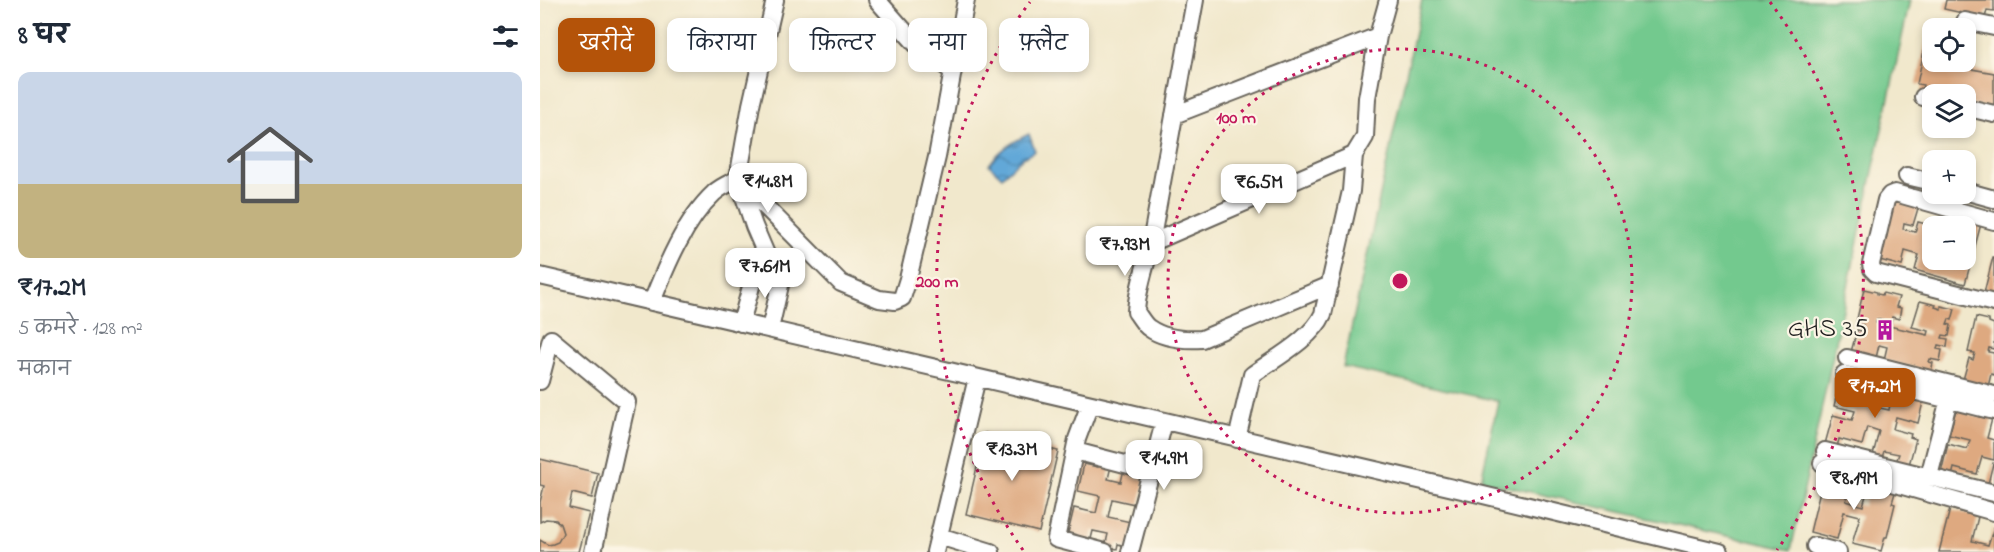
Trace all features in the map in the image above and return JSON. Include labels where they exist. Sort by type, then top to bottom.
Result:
[{"type":"street","points":[[770,329],[781,281],[769,261],[754,226],[738,179],[775,0]]},
{"type":"street","points":[[877,0],[908,35]]},
{"type":"street","points":[[962,18],[966,0]]},
{"type":"street","points":[[1195,0],[1151,243],[1137,296],[1136,312],[1148,328],[1182,340],[1202,339],[1330,285]]},
{"type":"street","points":[[1236,438],[1252,375],[1296,344],[1319,324],[1351,191],[1354,155],[1365,137],[1367,98],[1378,36],[1388,0]]},
{"type":"street","points":[[1976,26],[1991,32]]},
{"type":"street","points":[[1174,115],[1378,36]]},
{"type":"street","points":[[738,179],[841,283],[879,299],[895,301],[902,298],[909,279],[937,157],[952,72]]},
{"type":"street","points":[[1976,110],[1994,114]]},
{"type":"street","points":[[1151,243],[1354,155]]},
{"type":"street","points":[[1908,176],[1922,180]]},
{"type":"street","points":[[652,302],[666,268],[693,219],[715,192],[738,179]]},
{"type":"street","points":[[1994,221],[1895,193],[1886,200],[1871,264],[1876,273],[1994,303]]},
{"type":"street","points":[[1976,194],[1994,199]]},
{"type":"street","points":[[741,323],[755,272],[769,261]]},
{"type":"street","points":[[540,276],[1720,552]]},
{"type":"street","points":[[1871,280],[1994,314]]},
{"type":"street","points":[[540,381],[545,337]]},
{"type":"street","points":[[545,337],[627,402],[593,552]]},
{"type":"street","points":[[1994,394],[1846,366],[1948,399],[1994,411]]},
{"type":"street","points":[[977,378],[937,544],[991,552]]},
{"type":"street","points":[[1929,476],[1948,399]]},
{"type":"street","points":[[1090,404],[1075,451],[1056,539],[1105,552]]},
{"type":"street","points":[[1130,552],[1164,422]]},
{"type":"street","points":[[1075,451],[1152,471]]},
{"type":"street","points":[[1994,493],[1929,476],[1823,457],[1994,512]]},
{"type":"street","points":[[1815,546],[1838,552]]},
{"type":"green space","points":[[1422,0],[1910,0],[1791,550],[1481,481],[1498,401],[1343,367]]},
{"type":"water","points":[[1029,134],[1035,151],[1021,159],[1002,177],[989,165],[1007,147]]},
{"type":"building","points":[[1946,0],[1994,0],[1994,11],[1987,10],[1985,18],[1944,9]]},
{"type":"building","points":[[1922,60],[1922,72],[1976,72],[1976,70],[1994,73],[1994,109],[1976,105],[1976,84],[1917,84]]},
{"type":"building","points":[[1893,197],[1919,205],[1913,225],[1904,223],[1903,229],[1915,232],[1918,222],[1922,223],[1922,270],[1969,270],[1965,284],[1915,270],[1919,255],[1905,251],[1902,266],[1876,259]]},
{"type":"building","points":[[1976,219],[1982,220],[1976,243]]},
{"type":"building","points":[[1994,257],[1994,296],[1984,293]]},
{"type":"building","name":"GHS 35","points":[[1864,289],[1877,292],[1877,294],[1882,295],[1883,293],[1899,297],[1896,307],[1901,308],[1899,319],[1892,317],[1891,323],[1877,319],[1876,323],[1928,335],[1929,331],[1912,327],[1920,301],[1936,305],[1935,307],[1941,309],[1941,306],[1955,309],[1952,320],[1949,319],[1947,324],[1951,325],[1949,336],[1943,335],[1942,338],[1948,339],[1947,347],[1938,345],[1937,349],[1942,350],[1940,361],[1930,359],[1929,362],[1933,363],[1931,372],[1884,360],[1887,347],[1879,345],[1876,358],[1851,352],[1857,330],[1861,331],[1863,325],[1856,323]]},
{"type":"building","points":[[1976,317],[1989,320],[1994,324],[1994,349],[1989,348],[1988,352],[1994,353],[1994,375],[1991,374],[1988,387],[1963,380],[1969,358],[1973,360],[1975,353],[1968,352]]},
{"type":"building","points":[[1841,376],[1854,385],[1865,388],[1866,383],[1877,386],[1872,409],[1889,410],[1890,404],[1881,402],[1885,388],[1924,398],[1918,423],[1896,417],[1893,429],[1911,434],[1910,437],[1916,439],[1909,465],[1896,462],[1899,454],[1884,451],[1882,458],[1873,455],[1879,431],[1867,427],[1862,445],[1839,439],[1837,447],[1825,444],[1833,415],[1852,420],[1855,411],[1834,406]]},
{"type":"building","points":[[1957,406],[1970,409],[1969,414],[1980,417],[1981,412],[1993,415],[1987,438],[1994,440],[1994,460],[1982,457],[1977,474],[1954,468],[1952,476],[1941,473],[1948,444],[1967,449],[1970,440],[1949,435]]},
{"type":"building","points":[[985,433],[1058,451],[1039,532],[966,514]]},
{"type":"building","points":[[540,459],[598,473],[592,498],[572,493],[569,508],[589,513],[579,552],[540,552],[540,540],[548,545],[553,544],[558,542],[563,533],[556,520],[546,519],[540,522],[540,502],[544,486],[540,485]]},
{"type":"building","points":[[1099,463],[1111,466],[1108,479],[1121,482],[1124,469],[1133,471],[1132,476],[1145,479],[1139,505],[1112,499],[1108,517],[1135,523],[1129,547],[1118,544],[1117,549],[1105,547],[1108,534],[1093,531],[1090,543],[1079,541],[1080,536],[1068,533],[1074,508],[1096,513],[1100,496],[1078,491],[1084,464],[1098,467]]},
{"type":"building","points":[[1994,463],[1994,486],[1988,484]]},
{"type":"building","points":[[1825,470],[1853,478],[1846,501],[1863,506],[1870,481],[1896,489],[1892,503],[1895,504],[1881,551],[1852,544],[1860,516],[1844,512],[1837,539],[1810,532]]},
{"type":"building","points":[[1950,509],[1978,517],[1972,541],[1988,545],[1994,527],[1994,552],[1939,552]]},
{"type":"place","name":"GHS 35","points":[[1885,330]]}]
